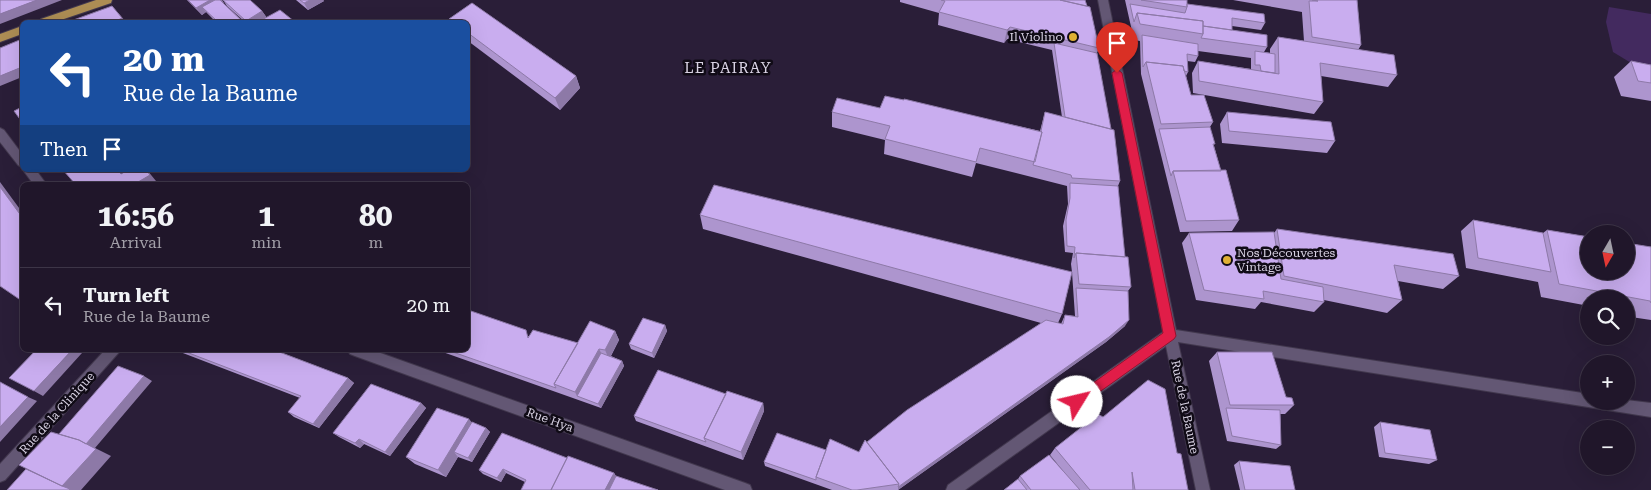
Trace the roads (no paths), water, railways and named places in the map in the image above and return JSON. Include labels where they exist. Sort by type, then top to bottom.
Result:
[{"type":"main road","points":[[50,20],[107,0]]},
{"type":"main road","points":[[0,38],[20,31]]},
{"type":"street","name":"Rue de la Baume","points":[[1103,0],[1170,336],[1203,490]]},
{"type":"street","points":[[0,133],[20,159]]},
{"type":"street","points":[[31,172],[39,182]]},
{"type":"street","points":[[952,490],[1170,336],[1580,400]]},
{"type":"street","name":"Rue de la Clinique","points":[[0,475],[112,352]]},
{"type":"street","name":"Rue Hya","points":[[361,352],[745,490]]},
{"type":"street","points":[[1635,408],[1651,410]]},
{"type":"place","name":"Il Violino","points":[[1073,37]]},
{"type":"place","name":"Nos Découvertes Vintage","points":[[1227,260]]},
{"type":"district","name":"LE PAIRAY","points":[[728,68]]}]
